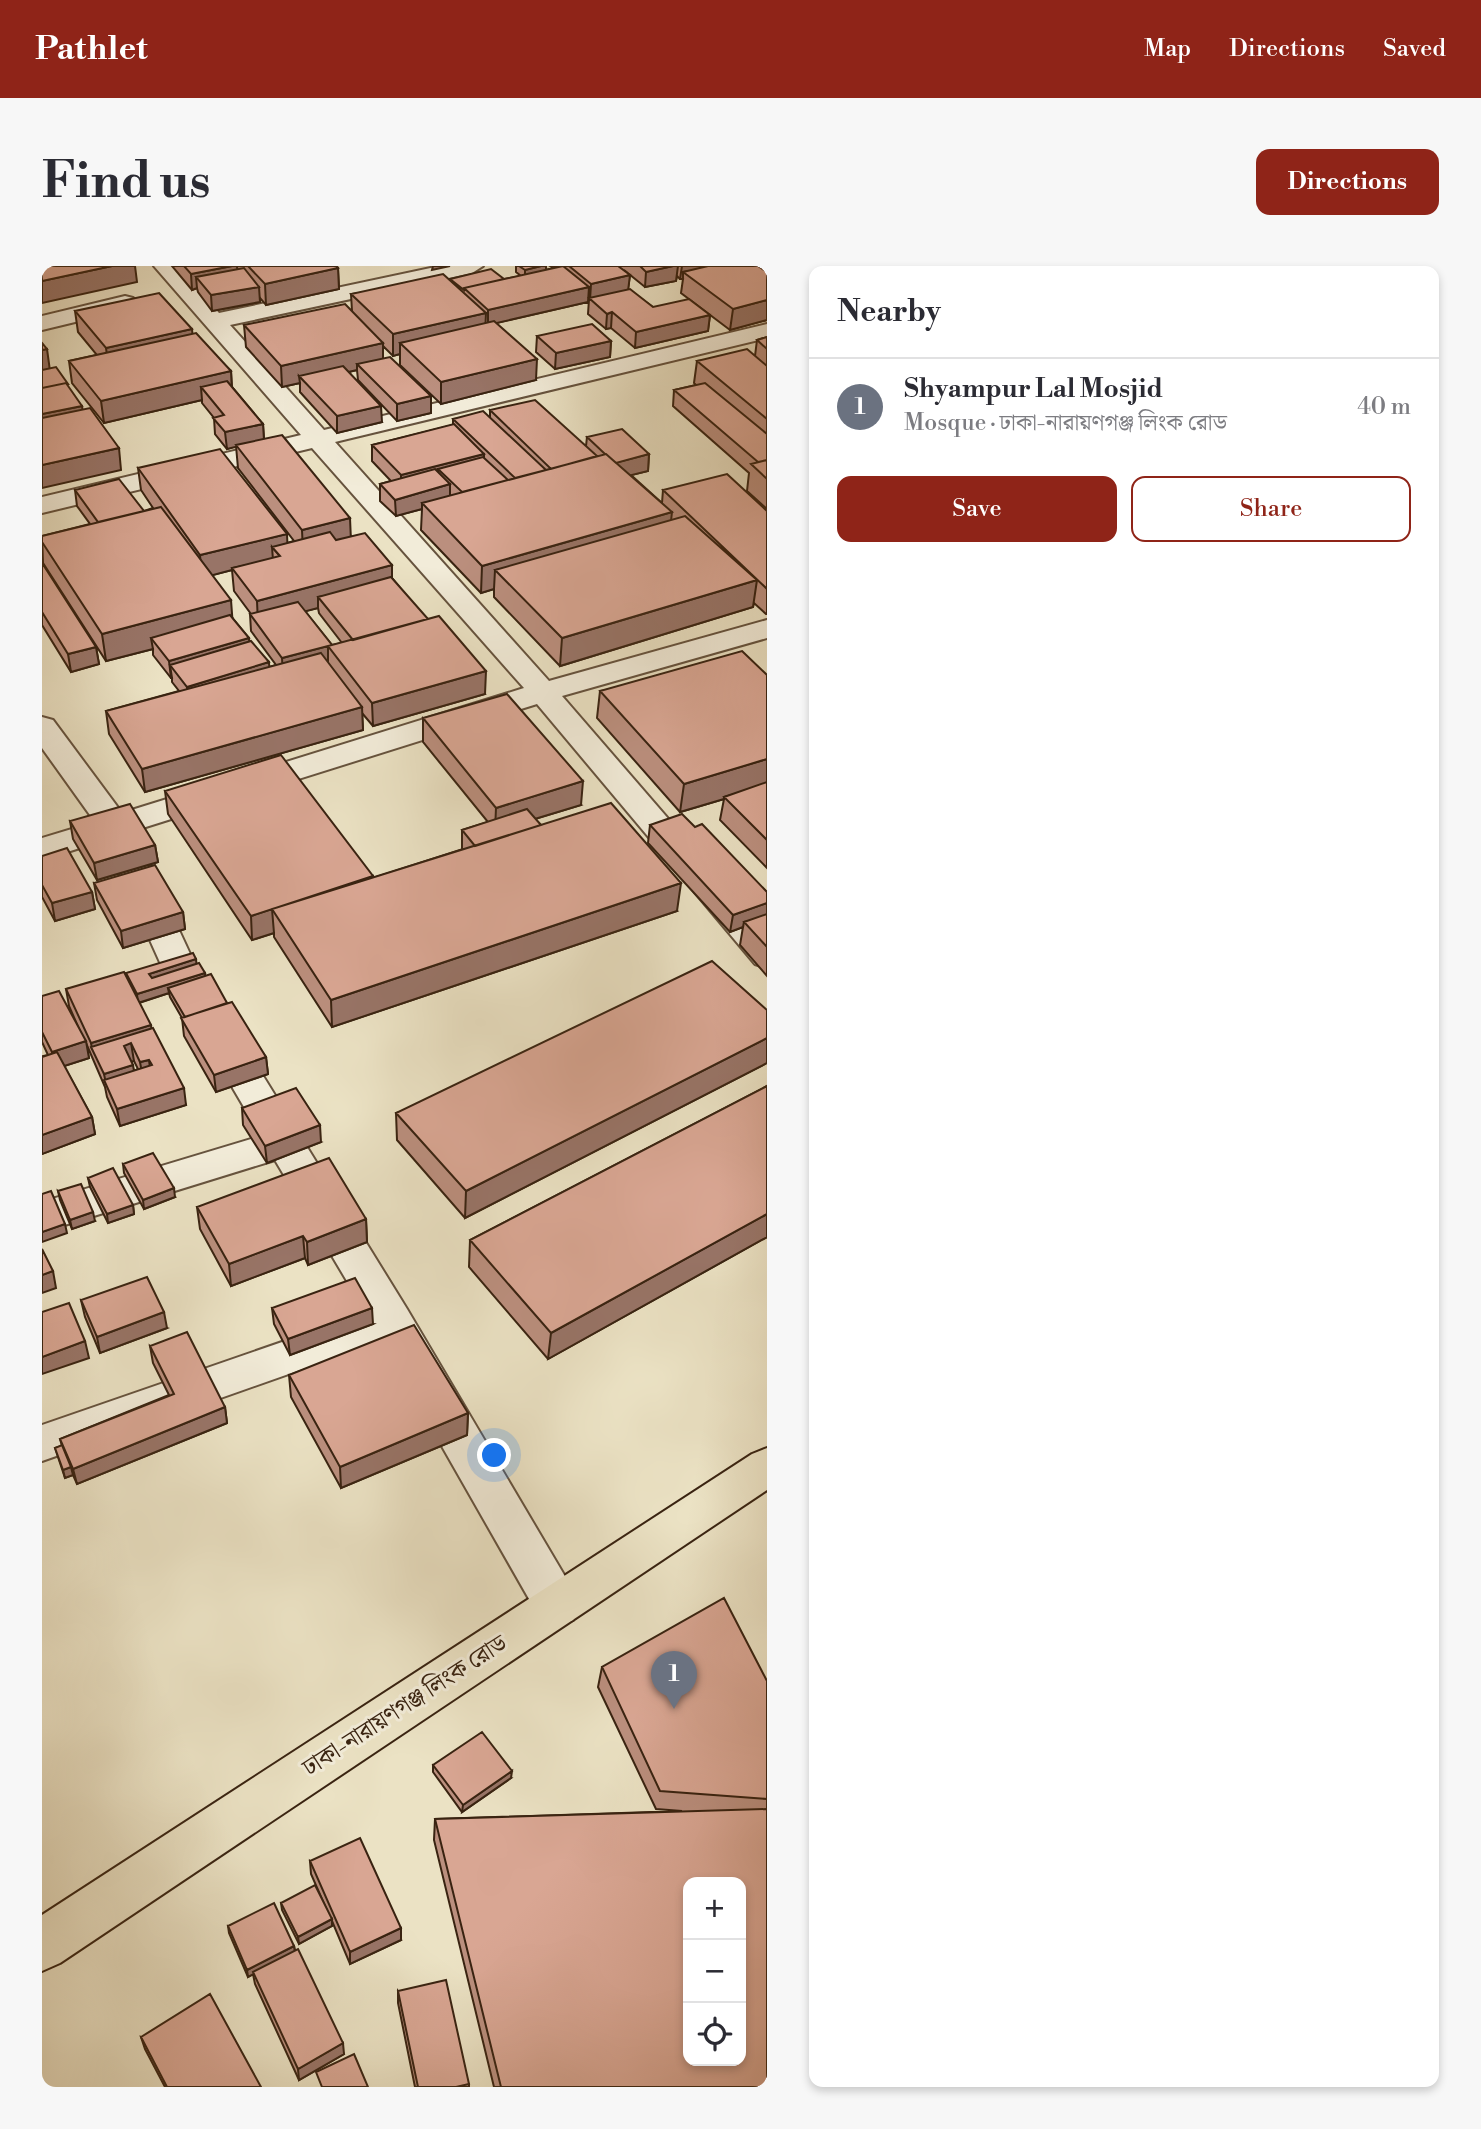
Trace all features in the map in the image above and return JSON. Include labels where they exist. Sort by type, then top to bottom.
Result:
[{"type":"highway","name":"ঢাকা-নারায়ণগঞ্জ লিংক রোড","points":[[42,1945],[767,1467]]},
{"type":"street","points":[[164,294],[165,266]]},
{"type":"street","points":[[214,321],[471,266]]},
{"type":"street","points":[[42,323],[164,294],[214,321],[543,692],[767,956]]},
{"type":"street","points":[[42,505],[767,331]]},
{"type":"street","points":[[42,849],[543,692],[767,629]]},
{"type":"street","points":[[42,726],[116,827],[167,973],[285,1143],[557,1605]]},
{"type":"street","points":[[42,1217],[285,1143]]},
{"type":"street","points":[[42,1443],[392,1321]]},
{"type":"building","points":[[42,266],[112,266],[42,281]]},
{"type":"building","points":[[184,266],[232,266],[191,274]]},
{"type":"building","points":[[248,266],[336,266],[338,268],[265,284]]},
{"type":"building","points":[[519,266],[541,266],[525,270]]},
{"type":"building","points":[[563,266],[589,287],[488,310],[464,288]]},
{"type":"building","points":[[569,266],[618,266],[630,275],[591,284]]},
{"type":"building","points":[[640,266],[673,266],[646,272]]},
{"type":"building","points":[[708,266],[758,266],[767,272],[767,300],[733,309],[683,272]]},
{"type":"building","points":[[244,268],[259,287],[211,295],[196,277]]},
{"type":"building","points":[[491,269],[504,279],[464,290],[450,279]]},
{"type":"building","points":[[443,274],[486,313],[393,334],[351,294]]},
{"type":"building","points":[[630,289],[653,307],[689,299],[710,315],[636,332],[612,312],[607,314],[589,298]]},
{"type":"building","points":[[159,293],[192,329],[106,348],[75,311]]},
{"type":"building","points":[[345,304],[383,343],[281,366],[244,325]]},
{"type":"building","points":[[494,321],[537,359],[441,382],[400,343]]},
{"type":"building","points":[[592,324],[611,341],[556,353],[537,336]]},
{"type":"building","points":[[196,333],[231,371],[101,401],[69,361]]},
{"type":"building","points":[[767,337],[767,349],[757,340]]},
{"type":"building","points":[[747,349],[767,366],[767,419],[697,361]]},
{"type":"building","points":[[390,357],[431,396],[397,404],[357,364]]},
{"type":"building","points":[[343,366],[381,406],[337,416],[299,376]]},
{"type":"building","points":[[56,367],[68,384],[42,388],[42,370]]},
{"type":"building","points":[[227,381],[263,424],[225,432],[213,418],[224,415],[201,387]]},
{"type":"building","points":[[66,383],[82,406],[42,414],[42,388]]},
{"type":"building","points":[[705,383],[767,434],[767,460],[758,462],[674,390]]},
{"type":"building","points":[[535,400],[597,456],[551,469],[490,410]]},
{"type":"building","points":[[90,408],[119,448],[42,465],[42,418]]},
{"type":"building","points":[[483,411],[546,470],[515,478],[453,419]]},
{"type":"building","points":[[454,424],[484,454],[401,475],[372,445]]},
{"type":"building","points":[[622,429],[649,454],[616,463],[587,437]]},
{"type":"building","points":[[282,435],[350,518],[302,530],[236,445]]},
{"type":"building","points":[[220,449],[287,534],[200,555],[138,468]]},
{"type":"building","points":[[606,454],[672,512],[482,566],[422,503]]},
{"type":"building","points":[[483,457],[508,480],[462,492],[438,469]]},
{"type":"building","points":[[767,460],[767,479],[751,464]]},
{"type":"building","points":[[435,469],[450,484],[395,500],[380,484]]},
{"type":"building","points":[[727,474],[767,511],[767,589],[663,490]]},
{"type":"building","points":[[119,479],[144,511],[98,522],[75,490]]},
{"type":"building","points":[[161,507],[231,600],[102,634],[42,542],[42,536]]},
{"type":"building","points":[[685,516],[757,580],[562,638],[495,570]]},
{"type":"building","points":[[330,532],[336,540],[365,533],[392,565],[257,601],[232,568],[280,556],[272,547]]},
{"type":"building","points":[[42,563],[96,647],[68,654],[42,612]]},
{"type":"building","points":[[391,577],[428,619],[353,640],[318,597]]},
{"type":"building","points":[[298,602],[332,645],[282,658],[250,614]]},
{"type":"building","points":[[230,615],[249,638],[169,661],[151,638]]},
{"type":"building","points":[[439,616],[486,671],[372,703],[328,646]]},
{"type":"building","points":[[251,641],[269,662],[187,687],[170,665]]},
{"type":"building","points":[[742,651],[767,675],[767,759],[684,784],[600,691]]},
{"type":"building","points":[[321,653],[362,707],[142,769],[106,711]]},
{"type":"building","points":[[507,694],[583,781],[496,808],[423,718]]},
{"type":"building","points":[[281,755],[373,876],[251,916],[165,791]]},
{"type":"building","points":[[767,782],[767,840],[724,797]]},
{"type":"building","points":[[611,803],[681,883],[331,1000],[272,909]]},
{"type":"building","points":[[130,804],[155,845],[94,863],[70,821]]},
{"type":"building","points":[[527,809],[541,825],[475,846],[462,830]]},
{"type":"building","points":[[682,814],[695,827],[702,824],[767,892],[767,903],[733,915],[650,825]]},
{"type":"building","points":[[67,848],[92,892],[52,903],[42,885],[42,856]]},
{"type":"building","points":[[155,865],[183,912],[121,931],[94,883]]},
{"type":"building","points":[[767,914],[767,947],[744,922]]},
{"type":"building","points":[[193,953],[196,959],[149,974],[152,978],[199,963],[205,973],[137,994],[126,973]]},
{"type":"building","points":[[712,961],[767,1010],[767,1038],[466,1191],[396,1113]]},
{"type":"building","points":[[124,972],[151,1025],[91,1043],[66,989]]},
{"type":"building","points":[[211,974],[227,1003],[185,1017],[168,988]]},
{"type":"building","points":[[59,991],[86,1041],[52,1052],[42,1032],[42,996]]},
{"type":"building","points":[[232,1002],[266,1057],[214,1075],[181,1018]]},
{"type":"building","points":[[153,1028],[184,1088],[117,1109],[104,1080],[152,1065],[149,1060],[140,1062],[131,1043],[124,1046],[133,1065],[104,1074],[91,1047]]},
{"type":"building","points":[[57,1052],[92,1117],[42,1135],[42,1057]]},
{"type":"building","points":[[767,1086],[767,1214],[551,1333],[470,1240]]},
{"type":"building","points":[[296,1088],[320,1125],[265,1146],[242,1108]]},
{"type":"building","points":[[153,1153],[174,1188],[143,1200],[123,1164]]},
{"type":"building","points":[[329,1158],[366,1219],[307,1242],[303,1236],[229,1264],[197,1207]]},
{"type":"building","points":[[113,1168],[133,1205],[107,1214],[88,1178]]},
{"type":"building","points":[[81,1184],[93,1212],[70,1220],[58,1191]]},
{"type":"building","points":[[51,1191],[65,1224],[42,1232],[42,1194]]},
{"type":"building","points":[[42,1249],[53,1271],[42,1275]]},
{"type":"building","points":[[147,1277],[164,1312],[97,1337],[81,1300]]},
{"type":"building","points":[[355,1278],[372,1308],[288,1339],[272,1308]]},
{"type":"building","points":[[69,1303],[85,1341],[42,1357],[42,1312]]},
{"type":"building","points":[[414,1325],[468,1413],[340,1467],[289,1375]]},
{"type":"building","points":[[187,1332],[225,1407],[73,1469],[60,1439],[174,1394],[150,1346]]},
{"type":"building","points":[[62,1445],[71,1467],[63,1470],[55,1448]]},
{"type":"building","points":[[724,1598],[767,1681],[767,1799],[660,1791],[602,1667]]},
{"type":"building","points":[[482,1732],[512,1771],[463,1805],[433,1765]]},
{"type":"building","points":[[767,1809],[767,2087],[501,2087],[435,1819]]},
{"type":"building","points":[[360,1838],[401,1928],[350,1952],[310,1861]]},
{"type":"building","points":[[315,1885],[332,1919],[298,1937],[281,1903]]},
{"type":"building","points":[[274,1903],[294,1946],[247,1970],[228,1926]]},
{"type":"building","points":[[298,1949],[343,2043],[298,2069],[253,1972]]},
{"type":"building","points":[[446,1980],[469,2084],[456,2087],[418,2087],[398,1991]]},
{"type":"building","points":[[210,1994],[261,2087],[167,2087],[141,2037]]},
{"type":"building","points":[[354,2054],[368,2087],[322,2087],[316,2072]]},
{"type":"place","name":"Shyampur Lal Mosjid","points":[[674,1709]]}]
